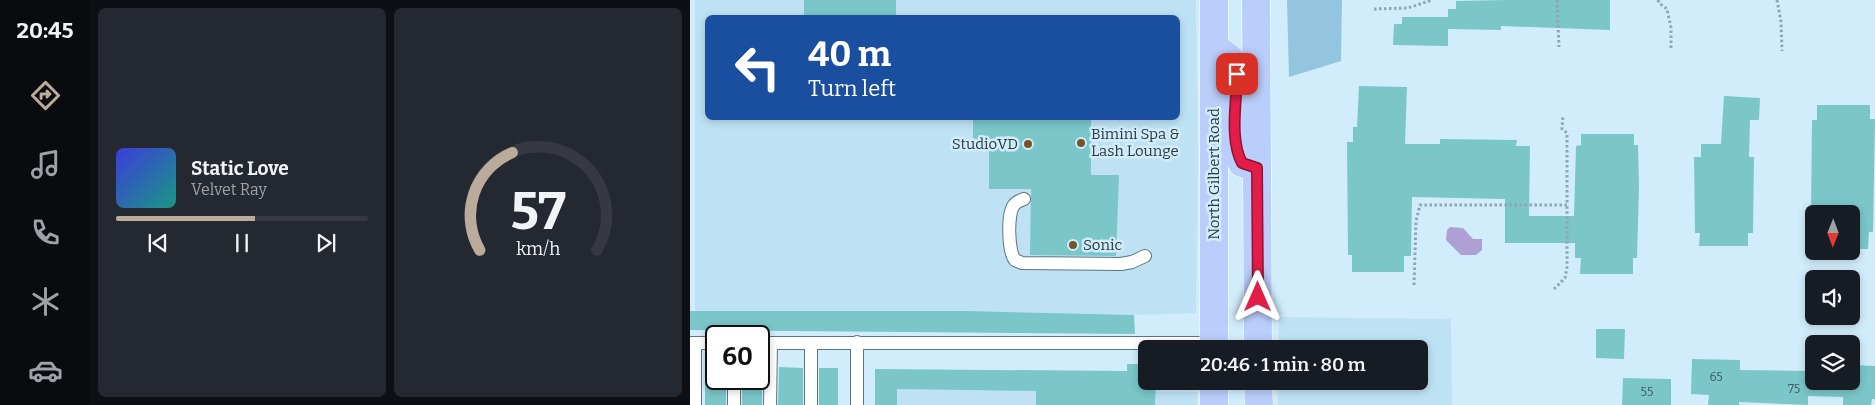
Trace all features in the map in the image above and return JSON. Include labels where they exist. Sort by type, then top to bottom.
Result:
[{"type":"main road","name":"North Gilbert Road","points":[[1214,0],[1214,340]]},
{"type":"main road","points":[[1256,0],[1258,340]]},
{"type":"main road","points":[[1215,48],[1231,60],[1237,74],[1236,141],[1238,155],[1242,163],[1257,168]]},
{"type":"main road","points":[[1214,390],[1214,405]]},
{"type":"main road","points":[[1258,390],[1259,405]]},
{"type":"lane","points":[[1024,199],[1015,203],[1010,211],[1010,246],[1015,260],[1022,263],[1121,264],[1132,262],[1145,256]]},
{"type":"lane","points":[[770,342],[1138,345]]},
{"type":"lane","points":[[811,342],[811,405]]},
{"type":"lane","points":[[857,342],[857,405]]},
{"type":"lane","points":[[693,343],[695,405]]},
{"type":"lane","points":[[734,390],[734,405]]},
{"type":"lane","points":[[769,390],[770,405]]},
{"type":"path","points":[[1374,9],[1408,8],[1432,0]]},
{"type":"path","points":[[1556,0],[1559,47]]},
{"type":"path","points":[[1658,0],[1658,3],[1667,9],[1671,28],[1671,50]]},
{"type":"path","points":[[1777,0],[1782,22],[1782,51]]},
{"type":"path","points":[[1554,289],[1565,278],[1567,267],[1567,133],[1562,129],[1562,115]]},
{"type":"path","points":[[1414,285],[1416,221],[1420,204],[1566,205]]},
{"type":"shaded area","points":[[695,0],[1196,0],[1198,163],[1196,313],[1134,315],[969,311],[695,311]]},
{"type":"shaded area","points":[[1287,0],[1342,0],[1341,61],[1289,77]]},
{"type":"shaded area","points":[[1450,227],[1463,228],[1473,239],[1482,239],[1482,250],[1476,255],[1461,255],[1446,240],[1447,230]]},
{"type":"shaded area","points":[[1279,317],[1451,319],[1452,405],[1278,405],[1278,390],[1428,390],[1428,340],[1278,340]]},
{"type":"shaded area","points":[[897,389],[1197,392],[1197,405],[897,405]]},
{"type":"building","points":[[804,0],[896,0],[896,15],[804,15]]},
{"type":"building","points":[[1610,0],[1610,30],[1501,26],[1501,30],[1448,29],[1448,9],[1456,9],[1456,1]]},
{"type":"building","points":[[1402,17],[1448,17],[1448,46],[1393,45],[1394,24],[1402,24]]},
{"type":"building","points":[[1359,86],[1407,87],[1405,144],[1440,144],[1440,139],[1517,140],[1516,146],[1530,146],[1529,216],[1574,216],[1576,146],[1581,145],[1581,134],[1634,134],[1634,145],[1638,145],[1639,187],[1637,258],[1633,258],[1633,274],[1580,274],[1581,258],[1575,258],[1575,243],[1505,243],[1505,199],[1412,197],[1411,256],[1404,256],[1404,272],[1352,272],[1352,255],[1348,255],[1347,142],[1353,142],[1353,127],[1357,127]]},
{"type":"building","points":[[1724,96],[1760,98],[1759,120],[1750,120],[1749,157],[1754,157],[1753,233],[1748,233],[1748,246],[1699,246],[1700,233],[1695,233],[1694,157],[1701,157],[1701,144],[1721,144]]},
{"type":"building","points":[[1817,105],[1870,105],[1870,119],[1875,119],[1873,232],[1869,232],[1868,249],[1860,249],[1860,205],[1811,205],[1812,120],[1817,120]]},
{"type":"building","points":[[973,120],[1091,120],[1091,175],[1119,175],[1116,256],[1030,255],[1031,189],[989,189],[989,151],[973,151]]},
{"type":"building","points":[[690,311],[969,311],[1134,315],[1135,334],[770,331],[770,325],[705,325],[705,330],[690,330]]},
{"type":"building","points":[[1596,329],[1625,329],[1624,359],[1596,358]]},
{"type":"building","points":[[1692,359],[1740,360],[1740,370],[1805,371],[1805,390],[1860,390],[1860,365],[1875,366],[1875,399],[1872,399],[1871,405],[1843,405],[1843,397],[1808,396],[1808,405],[1739,402],[1739,405],[1708,405],[1709,395],[1691,394]]},
{"type":"building","points":[[1127,364],[1138,364],[1138,390],[1156,390],[1155,405],[1036,405],[1036,391],[897,389],[897,405],[875,405],[875,369],[1127,371]]},
{"type":"building","points":[[779,367],[803,368],[803,405],[778,405]]},
{"type":"building","points":[[819,368],[838,368],[838,405],[819,405]]},
{"type":"building","points":[[1623,378],[1671,379],[1671,405],[1622,405]]},
{"type":"building","points":[[705,390],[726,390],[726,405],[705,405]]},
{"type":"building","points":[[742,390],[762,390],[762,405],[742,405]]},
{"type":"place","name":"Bimini Spa & Lash Lounge","points":[[1081,143]]},
{"type":"place","name":"StudioVD","points":[[1028,144]]},
{"type":"place","name":"Sonic","points":[[1073,245]]},
{"type":"route","points":[[1237,74],[1236,141],[1238,155],[1242,163],[1257,168],[1258,297]]}]
